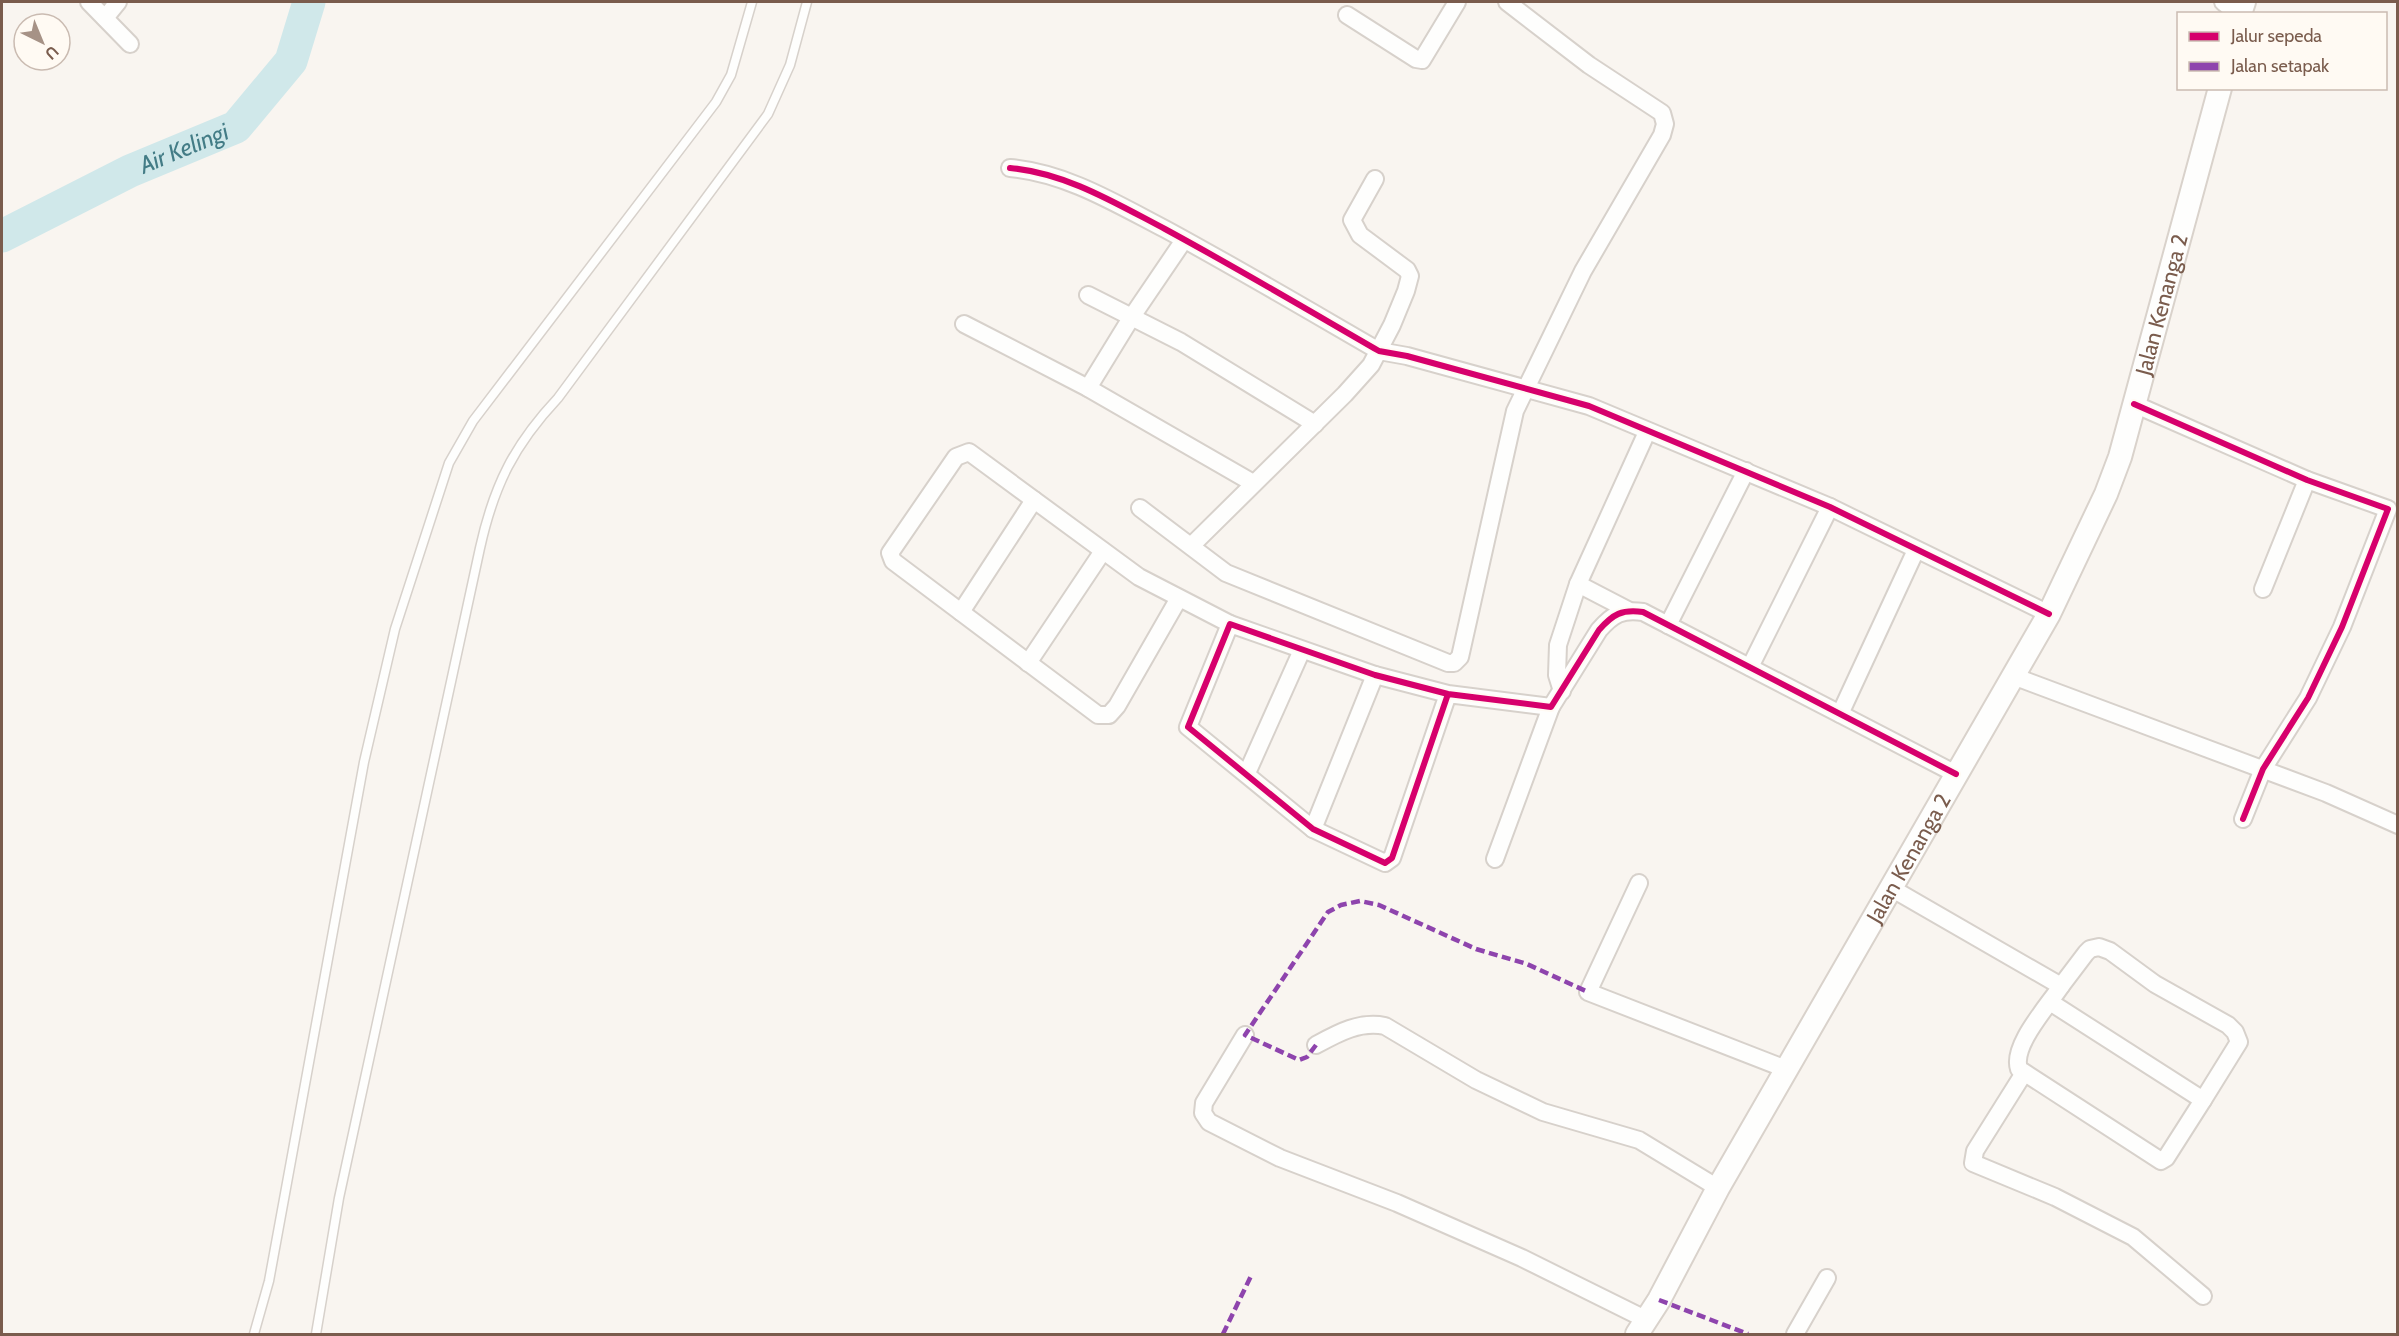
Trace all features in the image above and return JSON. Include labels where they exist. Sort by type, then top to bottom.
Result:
[{"type":"main road","name":"Jalan Kenanga 2","points":[[1642,1327],[1718,1188],[2049,614],[2106,494],[2120,458],[2219,90]]},
{"type":"street","points":[[88,2],[130,44]]},
{"type":"street","points":[[105,18],[118,2]]},
{"type":"street","points":[[1347,15],[1416,59],[1422,60],[1457,2]]},
{"type":"street","points":[[1140,508],[1226,573],[1448,663],[1454,663],[1460,657],[1515,411],[1528,389],[1583,271],[1662,135],[1665,124],[1662,113],[1651,104],[1589,65],[1507,2]]},
{"type":"street","points":[[2223,2],[2236,12]]},
{"type":"street","points":[[1010,168],[1035,170],[1081,186],[1184,240],[1379,351],[1407,356],[1589,406],[1830,507],[2049,614]]},
{"type":"street","points":[[1191,546],[1315,424],[1371,365],[1392,325],[1410,276],[1398,261],[1371,245],[1354,228],[1353,214],[1374,179]]},
{"type":"street","points":[[1088,388],[1131,318],[1184,240]]},
{"type":"street","points":[[1088,295],[1181,342],[1315,424]]},
{"type":"street","points":[[964,324],[1088,388],[1253,483]]},
{"type":"street","points":[[2134,404],[2307,480],[2393,512],[2313,688],[2263,769],[2243,819]]},
{"type":"street","points":[[1562,692],[1557,675],[1558,645],[1578,584],[1647,432]]},
{"type":"street","points":[[1179,598],[1117,706],[1109,715],[1098,715],[893,561],[890,553],[956,457],[969,452],[1139,577],[1230,624],[1375,675],[1448,694],[1551,707]]},
{"type":"street","points":[[1668,625],[1746,471]]},
{"type":"street","points":[[2263,589],[2307,480]]},
{"type":"street","points":[[961,612],[1034,500]]},
{"type":"street","points":[[1750,668],[1830,507]]},
{"type":"street","points":[[1840,714],[1916,550]]},
{"type":"street","points":[[1028,663],[1103,551]]},
{"type":"street","points":[[1578,584],[1628,610],[1643,612],[1956,774]]},
{"type":"street","points":[[1495,859],[1551,707],[1599,630],[1608,619],[1628,610]]},
{"type":"street","points":[[1230,624],[1188,727],[1313,829],[1385,863],[1389,862],[1448,694]]},
{"type":"street","points":[[1247,773],[1302,650]]},
{"type":"street","points":[[1313,829],[1375,675]]},
{"type":"street","points":[[2013,676],[2326,793],[2397,825]]},
{"type":"street","points":[[1639,883],[1588,993],[1786,1069]]},
{"type":"street","points":[[1891,888],[2061,986]]},
{"type":"street","points":[[2098,947],[2110,951],[2155,984],[2228,1025],[2235,1032],[2238,1042],[2166,1158],[2161,1161],[2019,1069],[2017,1055],[2024,1039],[2061,986],[2086,953],[2098,947]]},
{"type":"street","points":[[2050,1002],[2203,1100]]},
{"type":"street","points":[[1316,1045],[1351,1028],[1371,1023],[1385,1026],[1476,1080],[1543,1112],[1639,1140],[1718,1188]]},
{"type":"street","points":[[1245,1035],[1204,1103],[1203,1113],[1209,1122],[1280,1158],[1397,1203],[1522,1258],[1642,1327]]},
{"type":"street","points":[[2024,1072],[1975,1151],[1973,1162],[2055,1197],[2123,1232],[2203,1296]]},
{"type":"street","points":[[1795,1335],[1827,1278]]},
{"type":"lane","points":[[254,1335],[269,1281],[364,762],[395,629],[449,463],[473,421],[716,102],[731,75],[752,2]]},
{"type":"lane","points":[[316,1335],[339,1198],[493,495],[524,437],[578,371],[768,114],[789,65],[807,2]]},
{"type":"waterway","name":"Air Kelingi","points":[[2,236],[130,171],[236,127],[291,61],[309,2]]},
{"type":"marked path","points":[[1316,1045],[1307,1057],[1299,1060],[1245,1035],[1328,912],[1341,905],[1360,901],[1379,905],[1476,949],[1527,964],[1588,992]]},
{"type":"marked path","points":[[1223,1334],[1251,1276]]},
{"type":"marked path","points":[[1659,1300],[1748,1334]]},
{"type":"cycle path","points":[[1010,168],[1051,176],[1109,200],[1219,259],[1379,351],[1407,356],[1589,406],[1830,507],[2049,614]]},
{"type":"cycle path","points":[[2134,404],[2307,480],[2388,509],[2342,627],[2308,698],[2263,769],[2243,819]]},
{"type":"cycle path","points":[[1448,694],[1392,858],[1385,863],[1313,829],[1188,727],[1230,624],[1375,675],[1448,694],[1551,707],[1599,630],[1618,614],[1636,611],[1643,612],[1956,774]]}]
